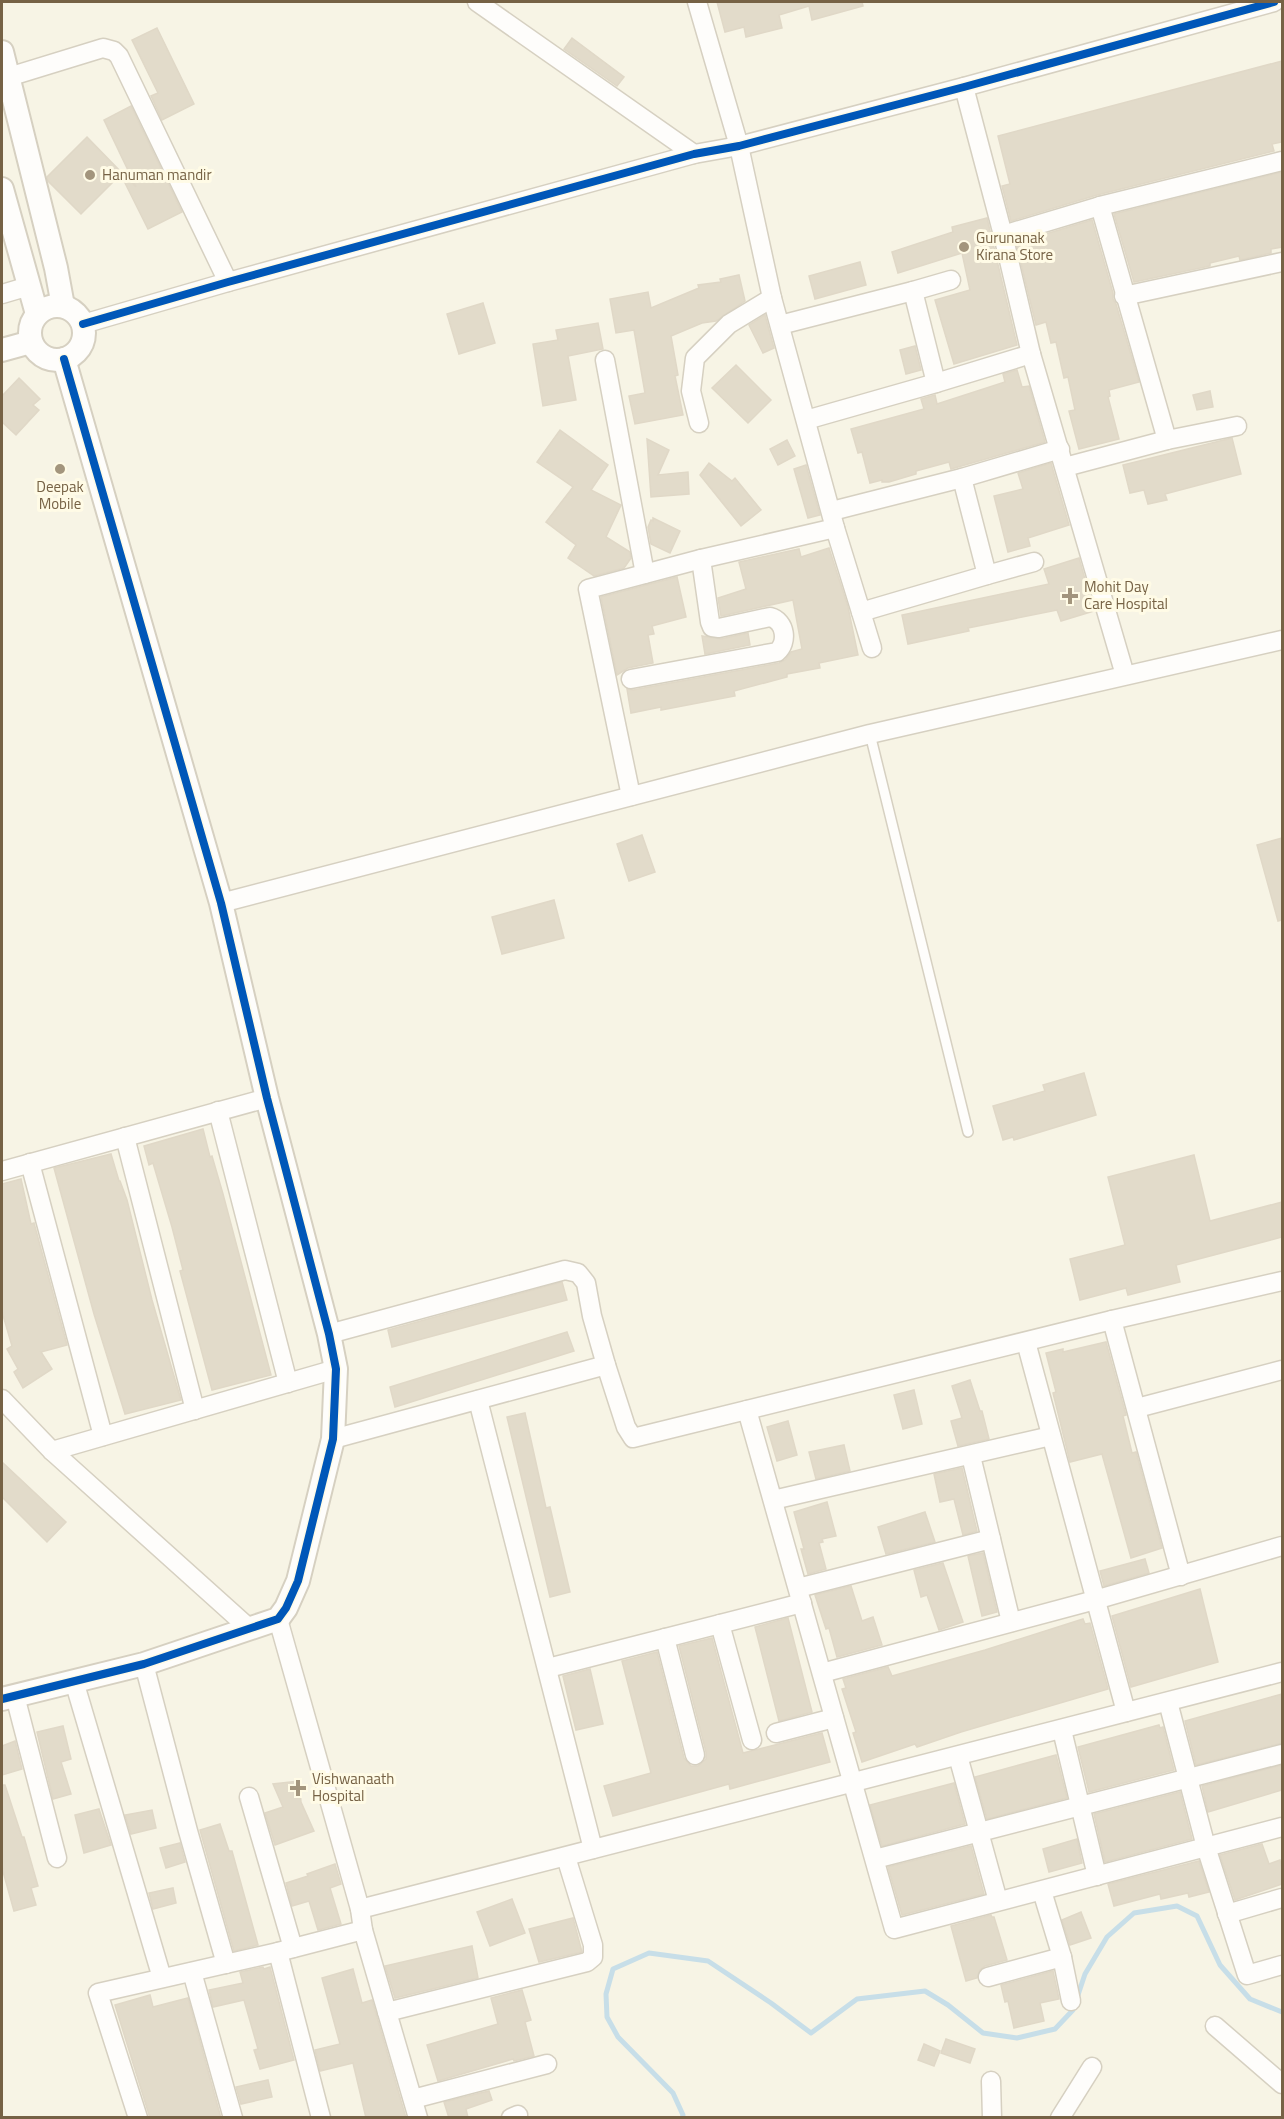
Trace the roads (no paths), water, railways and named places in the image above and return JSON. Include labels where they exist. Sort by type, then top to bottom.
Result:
[{"type":"street","points":[[477,2],[694,154]]},
{"type":"street","points":[[697,2],[740,146],[772,298],[833,520],[872,648]]},
{"type":"street","points":[[83,324],[694,154],[740,146],[1274,2]]},
{"type":"street","points":[[5,78],[103,48],[114,51],[119,56],[228,282]]},
{"type":"street","points":[[2,52],[5,78],[56,268],[63,306]]},
{"type":"street","points":[[964,87],[1003,235],[1030,354],[1060,449],[1125,675]]},
{"type":"street","points":[[1003,235],[1100,206],[1282,161]]},
{"type":"street","points":[[2,189],[37,314]]},
{"type":"street","points":[[1100,206],[1167,440]]},
{"type":"street","points":[[1124,296],[1282,262]]},
{"type":"street","points":[[780,325],[951,280]]},
{"type":"street","points":[[2,294],[29,286]]},
{"type":"street","points":[[913,291],[936,383]]},
{"type":"street","points":[[699,423],[691,392],[695,358],[729,324],[772,298]]},
{"type":"street","points":[[63,306],[79,316],[83,324],[84,335],[81,346],[74,354],[64,359],[48,359],[40,355],[31,342],[29,332],[37,314],[45,308],[63,306]]},
{"type":"street","points":[[2,350],[31,342]]},
{"type":"street","points":[[806,420],[1030,354]]},
{"type":"street","points":[[57,1857],[8,1697],[144,1664],[278,1619],[286,1608],[298,1581],[333,1439],[336,1369],[329,1334],[267,1098],[221,903],[64,359]]},
{"type":"street","points":[[605,360],[645,574]]},
{"type":"street","points":[[1065,467],[1167,440],[1237,426]]},
{"type":"street","points":[[631,796],[588,589],[833,520],[1060,449]]},
{"type":"street","points":[[962,478],[987,575]]},
{"type":"street","points":[[631,680],[777,652],[783,647],[781,624],[776,618],[770,617],[719,628],[712,627],[701,559]]},
{"type":"street","points":[[861,612],[1034,562]]},
{"type":"street","points":[[221,903],[870,734],[1282,640]]},
{"type":"street","points":[[2,1171],[267,1098]]},
{"type":"street","points":[[218,1111],[288,1383]]},
{"type":"street","points":[[126,1137],[195,1410]]},
{"type":"street","points":[[30,1163],[103,1436]]},
{"type":"street","points":[[329,1334],[565,1270],[578,1273],[586,1283],[592,1316],[606,1365],[626,1427],[633,1438],[1112,1320],[1282,1281]]},
{"type":"street","points":[[1112,1320],[1180,1576]]},
{"type":"street","points":[[1026,1342],[1126,1713]]},
{"type":"street","points":[[333,1439],[606,1365]]},
{"type":"street","points":[[52,1451],[336,1369]]},
{"type":"street","points":[[1137,1408],[1282,1370]]},
{"type":"street","points":[[2,1399],[52,1451],[250,1629]]},
{"type":"street","points":[[478,1400],[593,1850]]},
{"type":"street","points":[[747,1410],[894,1929],[1282,1827]]},
{"type":"street","points":[[773,1500],[1051,1436]]},
{"type":"street","points":[[971,1456],[1011,1622]]},
{"type":"street","points":[[548,1668],[720,1624],[800,1596],[991,1539]]},
{"type":"street","points":[[822,1673],[1095,1600],[1282,1546]]},
{"type":"street","points":[[278,1619],[360,1909],[363,1930],[418,2118]]},
{"type":"street","points":[[720,1624],[752,1740]]},
{"type":"street","points":[[665,1638],[695,1755]]},
{"type":"street","points":[[144,1664],[225,1964]]},
{"type":"street","points":[[360,1909],[1282,1672]]},
{"type":"street","points":[[74,1681],[162,1978]]},
{"type":"street","points":[[1168,1702],[1206,1847],[1247,1975],[1282,1965]]},
{"type":"street","points":[[776,1733],[834,1718]]},
{"type":"street","points":[[1062,1730],[1096,1876]]},
{"type":"street","points":[[875,1859],[1282,1754]]},
{"type":"street","points":[[957,1756],[998,1901]]},
{"type":"street","points":[[249,1797],[321,2118]]},
{"type":"street","points":[[387,2012],[587,1962],[593,1957],[592,1945],[566,1857]]},
{"type":"street","points":[[1041,1891],[1062,1957],[1071,2001]]},
{"type":"street","points":[[1227,1914],[1282,1899]]},
{"type":"street","points":[[138,2118],[98,1993],[363,1930]]},
{"type":"street","points":[[988,1977],[1062,1957]]},
{"type":"street","points":[[192,1972],[233,2118]]},
{"type":"street","points":[[1215,2026],[1282,2084]]},
{"type":"street","points":[[412,2098],[547,2064]]},
{"type":"street","points":[[1060,2118],[1092,2067]]},
{"type":"street","points":[[991,2081],[992,2118]]},
{"type":"lane","points":[[870,734],[968,1132]]},
{"type":"waterway","points":[[682,2118],[683,2115],[673,2093],[618,2037],[607,2017],[606,1994],[613,1969],[649,1953],[708,1961],[811,2033],[857,1999],[925,1991],[948,2005],[983,2033],[1017,2038],[1055,2029],[1073,2010],[1085,1974],[1107,1937],[1134,1913],[1177,1906],[1197,1916],[1220,1965],[1250,1999],[1282,2012]]},
{"type":"place","name":"Hanuman mandir","points":[[90,175]]},
{"type":"place","name":"Gurunanak Kirana Store","points":[[964,247]]},
{"type":"place","name":"Deepak Mobile","points":[[60,469]]},
{"type":"place","name":"Mohit Day Care Hospital","points":[[1070,596]]},
{"type":"place","name":"Vishwanaath Hospital","points":[[298,1788]]}]
